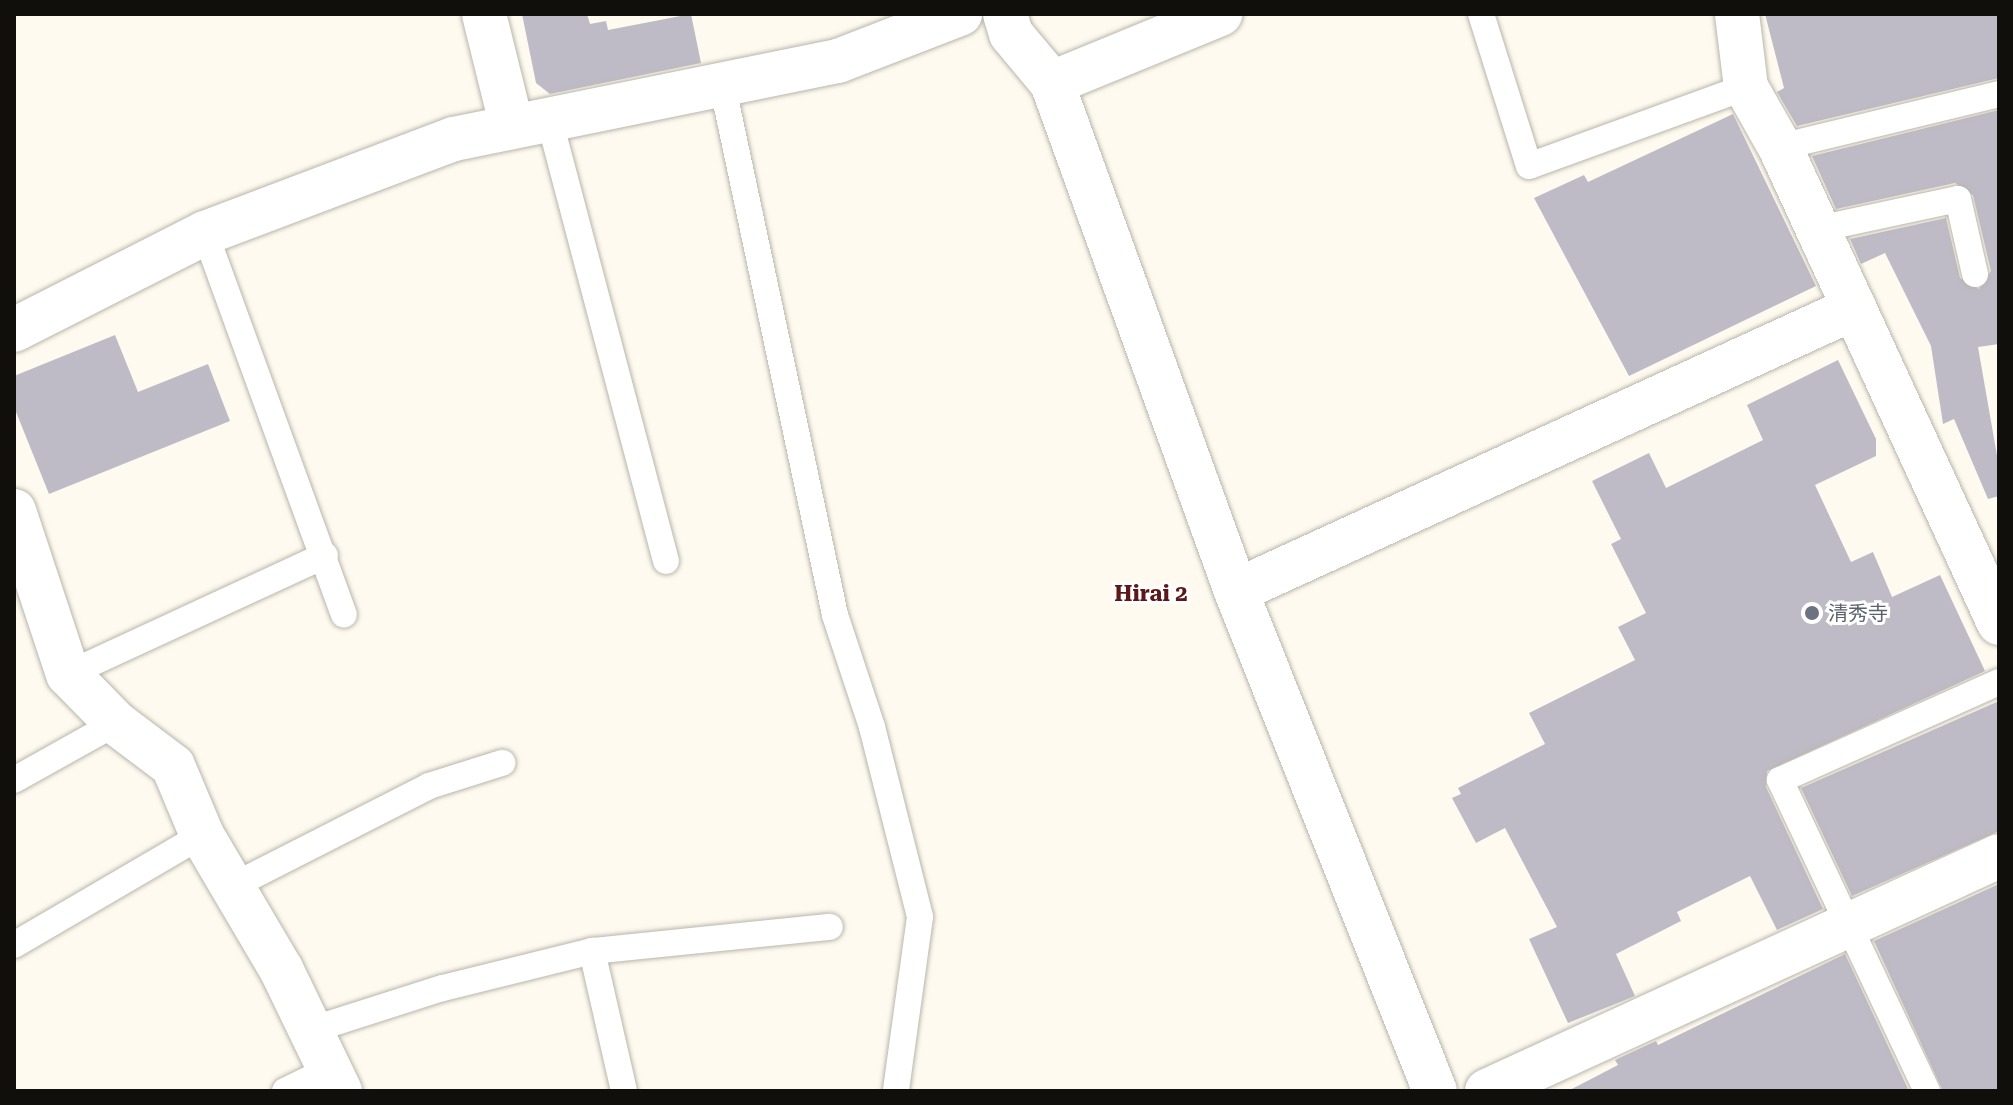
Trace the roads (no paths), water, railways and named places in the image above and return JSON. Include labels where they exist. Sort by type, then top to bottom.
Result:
[{"type":"street","points":[[484,14],[531,125]]},
{"type":"street","points":[[14,330],[205,233],[454,139],[723,88],[838,61],[960,14]]},
{"type":"street","points":[[1005,14],[1011,34],[1052,83],[1236,591],[1435,1091]]},
{"type":"street","points":[[1052,83],[1220,14]]},
{"type":"street","points":[[1737,14],[1746,87],[1780,147],[1999,623]]},
{"type":"street","points":[[1236,591],[1854,308]]},
{"type":"street","points":[[14,511],[23,565],[68,674],[116,723],[173,766],[202,835],[311,1030],[335,1080]]},
{"type":"street","points":[[1487,1091],[1999,856]]},
{"type":"lane","points":[[1481,14],[1529,166],[1746,87]]},
{"type":"lane","points":[[723,88],[835,615],[872,727],[920,917],[896,1091]]},
{"type":"lane","points":[[1780,147],[1999,94]]},
{"type":"lane","points":[[531,125],[666,561]]},
{"type":"lane","points":[[1818,229],[1958,199],[1975,274]]},
{"type":"lane","points":[[205,233],[344,614]]},
{"type":"lane","points":[[68,674],[325,555]]},
{"type":"lane","points":[[1927,1091],[1780,780],[1999,682]]},
{"type":"lane","points":[[14,780],[116,723]]},
{"type":"lane","points":[[231,887],[429,786],[502,763]]},
{"type":"lane","points":[[14,945],[202,835]]},
{"type":"lane","points":[[311,1030],[443,988],[592,951],[830,927]]},
{"type":"lane","points":[[592,951],[624,1091]]},
{"type":"lane","points":[[285,1091],[335,1080]]},
{"type":"place","name":"清秀寺","points":[[1812,613]]},
{"type":"district","name":"Hirai 2","points":[[1151,594]]}]
